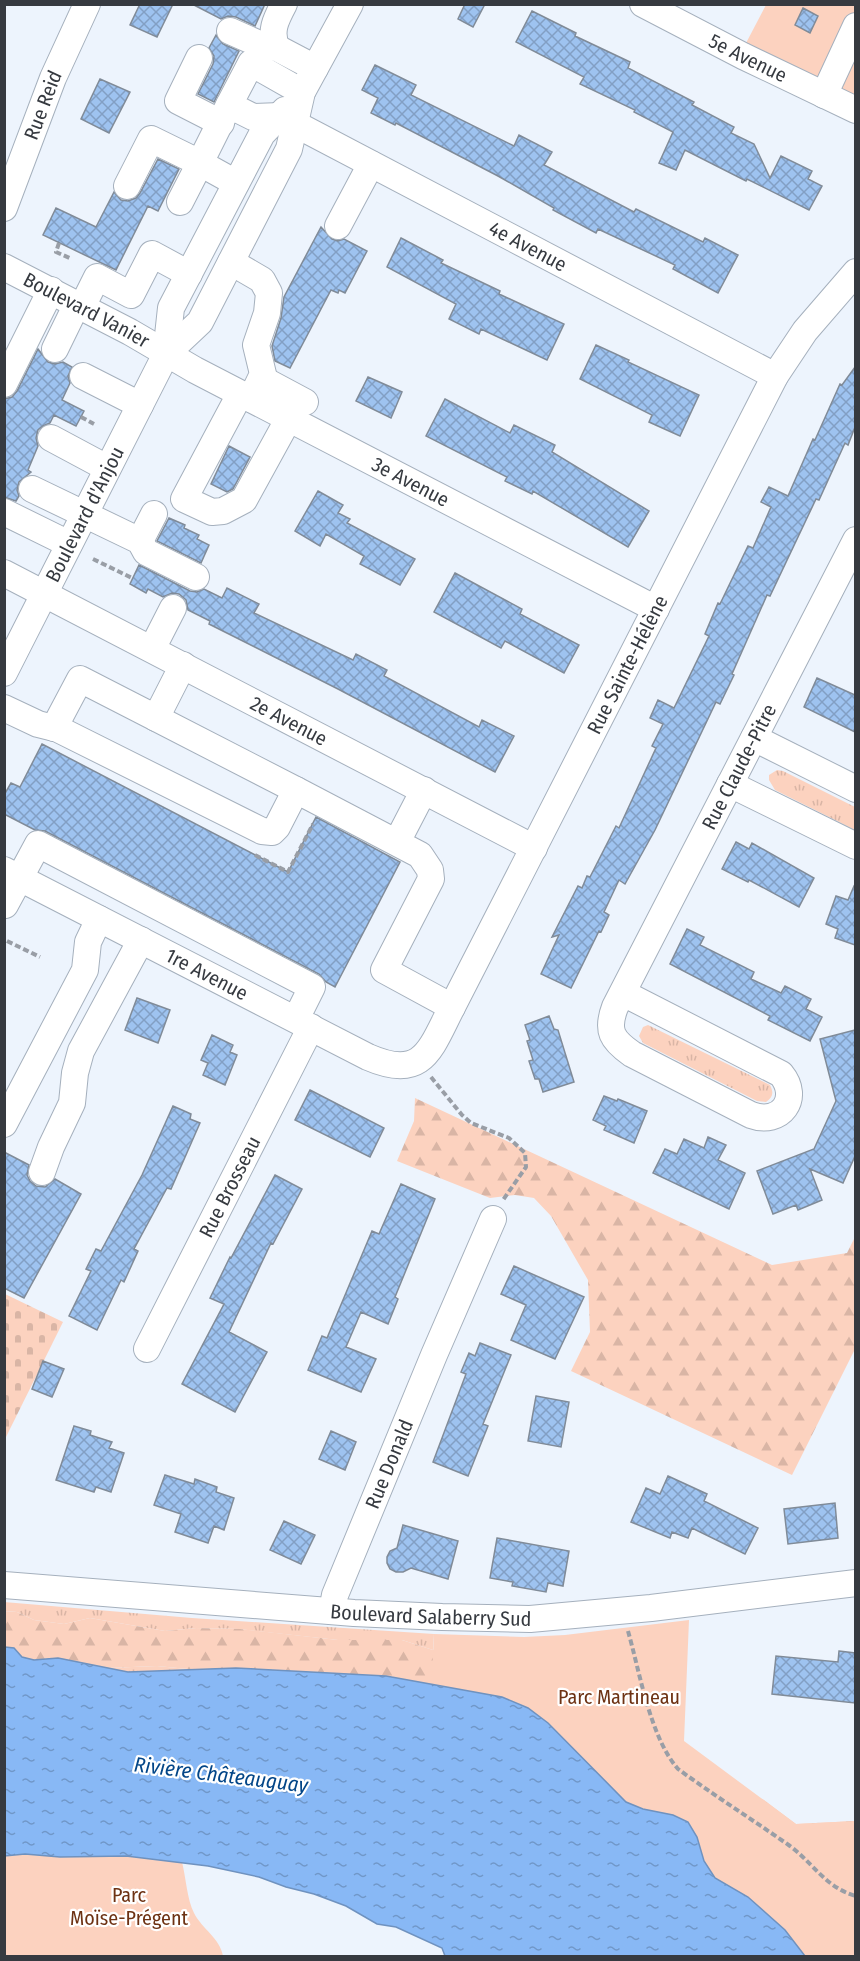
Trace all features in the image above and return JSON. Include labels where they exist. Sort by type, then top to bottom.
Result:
[{"type":"street","name":"Rue Reid","points":[[4,208],[53,78],[87,4]]},
{"type":"street","points":[[277,48],[273,29],[284,4]]},
{"type":"street","name":"5e Avenue","points":[[643,4],[855,110]]},
{"type":"street","name":"Boulevard d'Anjou","points":[[7,663],[166,354],[200,322],[289,149],[288,120],[315,68],[341,8]]},
{"type":"street","points":[[824,95],[855,26]]},
{"type":"street","points":[[230,31],[266,47],[277,48],[315,68]]},
{"type":"street","points":[[199,58],[178,101],[225,114],[288,120]]},
{"type":"street","points":[[180,202],[251,63],[303,92]]},
{"type":"street","name":"Boulevard d'Anjou","points":[[166,354],[171,308],[262,134],[288,120]]},
{"type":"street","name":"4e Avenue","points":[[288,120],[775,376]]},
{"type":"street","points":[[127,186],[151,139],[237,183]]},
{"type":"street","points":[[338,226],[371,164]]},
{"type":"street","points":[[55,349],[97,277],[130,295],[152,254],[189,274]]},
{"type":"street","points":[[231,262],[262,280],[269,293],[267,313],[256,345],[263,374],[184,500],[212,512],[223,511],[244,500],[297,410]]},
{"type":"street","name":"Boulevard Vanier","points":[[4,267],[80,305],[166,354]]},
{"type":"street","name":"Rue Sainte-Hélène","points":[[421,1068],[421,1059],[434,1043],[775,376],[805,332],[855,272]]},
{"type":"street","points":[[4,384],[51,290]]},
{"type":"street","name":"3e Avenue","points":[[166,354],[297,410],[656,609]]},
{"type":"street","points":[[83,376],[140,405]]},
{"type":"street","points":[[51,438],[107,468]]},
{"type":"street","points":[[32,489],[140,542],[146,552],[195,577]]},
{"type":"street","points":[[4,512],[69,544]]},
{"type":"street","points":[[140,542],[154,514]]},
{"type":"street","name":"Rue Claude-Pitre","points":[[623,993],[781,1074],[787,1080],[789,1090],[786,1105],[777,1116],[760,1119],[632,1054],[615,1040],[610,1026],[613,1012],[855,540]]},
{"type":"street","name":"2e Avenue","points":[[4,573],[534,848]]},
{"type":"street","points":[[152,649],[173,608]]},
{"type":"street","points":[[156,718],[183,665]]},
{"type":"street","points":[[54,728],[80,679],[420,855],[430,870],[431,879],[384,970],[452,1007]]},
{"type":"street","points":[[4,708],[38,724],[54,728],[268,833],[277,826],[296,790]]},
{"type":"street","points":[[754,738],[855,789]]},
{"type":"street","points":[[730,784],[855,846]]},
{"type":"street","points":[[397,842],[424,790]]},
{"type":"street","name":"Rue Brosseau","points":[[12,874],[38,844],[312,987],[303,1023],[147,1349]]},
{"type":"street","points":[[5,905],[12,874]]},
{"type":"street","name":"1re Avenue","points":[[12,874],[381,1063],[421,1068]]},
{"type":"street","points":[[4,1124],[85,970],[88,942],[99,919]]},
{"type":"street","points":[[42,1173],[51,1147],[72,1103],[75,1073],[81,1051],[141,940]]},
{"type":"street","name":"Rue Donald","points":[[332,1611],[335,1595],[493,1219]]},
{"type":"street","name":"Boulevard Salaberry Sud","points":[[4,1585],[332,1611],[442,1617],[558,1617],[855,1583]]},
{"type":"path","points":[[59,243],[56,252],[72,259]]},
{"type":"path","points":[[81,417],[94,424]]},
{"type":"path","points":[[93,559],[132,578]]},
{"type":"path","points":[[7,941],[40,957]]},
{"type":"path","points":[[421,1068],[471,1123],[509,1138],[525,1153],[526,1167],[500,1204],[493,1219]]},
{"type":"path","points":[[627,1628],[658,1740],[667,1757],[678,1769],[792,1847],[824,1880],[855,1896]]},
{"type":"green space","points":[[766,5],[855,5],[855,98],[745,45]]},
{"type":"green space","points":[[777,770],[855,807],[855,830],[775,790],[769,780],[769,775]]},
{"type":"green space","points":[[648,1025],[770,1085],[771,1097],[766,1102],[757,1101],[643,1043],[639,1036],[643,1027]]},
{"type":"green space","points":[[415,1098],[772,1265],[847,1253],[855,1237],[855,1349],[792,1475],[571,1371],[590,1332],[588,1280],[551,1216],[534,1198],[515,1195],[490,1198],[397,1161],[414,1121]]},
{"type":"green space","points":[[5,1294],[63,1322],[5,1439]]},
{"type":"green space","points":[[4,1602],[192,1618],[434,1634],[433,1650],[402,1640],[338,1640],[239,1629],[196,1628],[165,1631],[90,1618],[64,1624],[34,1620],[17,1612],[5,1611]]},
{"type":"green space","points":[[4,1611],[17,1612],[34,1620],[64,1624],[90,1618],[165,1631],[196,1628],[240,1629],[338,1640],[402,1640],[441,1651],[764,1800],[796,1824],[855,1821],[855,1956],[805,1956],[785,1930],[386,1676],[236,1668],[198,1670],[157,1666],[107,1668],[58,1658],[34,1660],[22,1657],[14,1648],[5,1647]]},
{"type":"green space","name":"Parc Martineau","points":[[689,1620],[684,1741],[796,1824],[855,1821],[855,1956],[805,1956],[785,1930],[748,1897],[715,1878],[704,1861],[697,1837],[673,1815],[643,1809],[626,1802],[548,1723],[528,1708],[431,1693],[434,1634],[524,1637],[565,1635]]},
{"type":"green space","points":[[157,1666],[198,1670],[128,1672],[107,1668]]},
{"type":"green space","name":"Parc Moïse-Prégent","points":[[25,1854],[60,1857],[126,1856],[182,1862],[194,1913],[215,1939],[223,1956],[5,1956],[4,1856]]},
{"type":"water","name":"Rivière Châteauguay","points":[[5,1647],[14,1648],[22,1657],[34,1660],[58,1658],[128,1672],[236,1668],[386,1676],[502,1697],[528,1708],[548,1723],[626,1802],[643,1809],[673,1815],[688,1822],[697,1837],[704,1861],[715,1878],[748,1897],[785,1930],[805,1956],[445,1956],[442,1948],[396,1927],[377,1924],[346,1906],[259,1877],[208,1866],[126,1856],[60,1857],[25,1854],[5,1856]]},
{"type":"building","points":[[140,4],[173,4],[157,37],[130,25]]},
{"type":"building","points":[[192,4],[265,4],[255,26],[236,17],[228,16],[221,19]]},
{"type":"building","points":[[465,4],[485,4],[473,27],[458,19]]},
{"type":"building","points":[[803,8],[818,16],[810,33],[795,25]]},
{"type":"building","points":[[532,11],[576,33],[575,36],[630,62],[628,68],[694,102],[692,105],[734,127],[731,133],[754,144],[770,178],[781,156],[812,171],[808,179],[822,186],[809,210],[685,150],[676,170],[659,163],[673,132],[634,112],[635,110],[580,84],[584,77],[516,42]]},
{"type":"building","points":[[216,35],[223,44],[239,51],[214,102],[198,94],[213,64],[214,56],[209,48]]},
{"type":"building","points":[[375,65],[416,85],[411,95],[514,146],[519,135],[552,152],[544,165],[634,212],[636,209],[703,242],[705,238],[738,255],[718,293],[673,269],[675,265],[598,229],[596,233],[498,176],[396,123],[395,125],[371,113],[378,98],[362,90]]},
{"type":"building","points":[[100,79],[130,92],[109,133],[81,119]]},
{"type":"building","points":[[158,159],[179,169],[158,211],[148,206],[116,270],[43,235],[56,208],[96,227],[114,192],[121,200],[128,201],[136,198]]},
{"type":"building","points":[[321,227],[332,239],[338,241],[344,239],[367,251],[345,293],[331,290],[290,368],[275,361],[272,346],[281,318],[284,297]]},
{"type":"building","points":[[401,238],[443,260],[441,263],[500,291],[499,294],[564,324],[547,360],[481,329],[479,334],[449,319],[456,304],[387,267]]},
{"type":"building","points":[[596,345],[699,395],[680,436],[649,422],[652,415],[580,379]]},
{"type":"building","points":[[38,349],[48,362],[55,364],[63,362],[72,367],[68,376],[70,383],[62,400],[84,411],[76,426],[54,415],[50,423],[38,430],[36,438],[38,446],[28,470],[31,472],[19,482],[17,490],[19,496],[16,501],[4,497],[4,399],[12,397],[17,391]]},
{"type":"building","points":[[855,367],[855,427],[848,445],[845,443],[770,596],[767,595],[732,674],[734,675],[720,704],[716,702],[655,830],[625,884],[619,880],[604,912],[609,915],[571,988],[541,974],[559,935],[552,937],[578,886],[582,888],[587,876],[590,877],[616,826],[619,828],[656,748],[652,746],[663,724],[650,718],[658,700],[674,708],[709,636],[705,634],[718,603],[720,604],[748,546],[753,548],[771,507],[761,502],[769,487],[788,496],[840,384],[842,385]]},
{"type":"building","points":[[368,377],[402,392],[391,418],[356,401]]},
{"type":"building","points":[[445,399],[510,433],[514,425],[555,445],[552,452],[649,511],[628,547],[533,491],[532,494],[505,481],[507,477],[426,436]]},
{"type":"building","points":[[229,446],[250,457],[233,489],[227,492],[211,484]]},
{"type":"building","points":[[318,491],[343,505],[338,513],[350,519],[347,523],[415,559],[400,585],[360,564],[364,556],[326,534],[320,546],[295,531]]},
{"type":"building","points":[[169,518],[185,525],[184,528],[199,535],[197,539],[209,545],[201,563],[157,541]]},
{"type":"building","points":[[139,565],[190,591],[197,592],[204,589],[222,598],[227,588],[259,604],[254,613],[353,660],[356,654],[387,670],[384,676],[479,727],[482,720],[514,736],[495,772],[209,624],[210,621],[188,610],[186,600],[179,594],[172,593],[163,597],[148,589],[146,593],[130,584]]},
{"type":"building","points":[[455,573],[522,609],[520,614],[579,645],[564,673],[505,641],[501,648],[434,612]]},
{"type":"building","points":[[817,678],[855,695],[855,732],[804,707]]},
{"type":"building","points":[[42,744],[288,872],[316,817],[400,862],[335,987],[319,974],[45,831],[35,830],[4,814],[4,795],[11,783],[20,787]]},
{"type":"building","points":[[736,842],[749,849],[752,843],[814,878],[799,907],[749,880],[748,882],[722,869]]},
{"type":"building","points":[[854,886],[855,945],[835,938],[838,929],[826,924],[836,896],[848,900]]},
{"type":"building","points":[[687,929],[704,937],[700,945],[754,972],[751,979],[781,993],[785,986],[811,999],[806,1009],[822,1017],[810,1041],[768,1020],[770,1016],[670,964]]},
{"type":"building","points":[[137,998],[170,1010],[158,1043],[125,1030]]},
{"type":"building","points":[[549,1016],[554,1029],[558,1030],[574,1082],[543,1092],[539,1079],[535,1079],[529,1061],[533,1060],[525,1025]]},
{"type":"building","points":[[855,1030],[855,1156],[843,1183],[810,1169],[822,1200],[798,1210],[796,1205],[773,1214],[757,1171],[814,1149],[836,1101],[820,1039]]},
{"type":"building","points":[[212,1035],[233,1045],[230,1052],[237,1055],[225,1085],[203,1075],[208,1063],[201,1060]]},
{"type":"building","points":[[310,1090],[384,1128],[370,1157],[295,1120]]},
{"type":"building","points":[[604,1096],[647,1111],[634,1143],[604,1130],[606,1126],[593,1120]]},
{"type":"building","points":[[173,1106],[191,1114],[190,1119],[200,1123],[171,1189],[167,1188],[134,1249],[138,1251],[124,1282],[121,1280],[97,1330],[69,1316],[91,1271],[86,1269],[96,1249],[101,1251],[142,1175]]},
{"type":"building","points":[[708,1137],[726,1145],[718,1160],[745,1173],[729,1209],[653,1173],[665,1149],[677,1154],[684,1139],[704,1148]]},
{"type":"building","points":[[4,1152],[29,1165],[27,1175],[36,1186],[45,1187],[55,1179],[81,1194],[24,1298],[4,1288]]},
{"type":"building","points":[[275,1175],[302,1189],[273,1244],[271,1243],[229,1332],[267,1352],[235,1412],[182,1384],[224,1304],[210,1298]]},
{"type":"building","points":[[401,1184],[435,1199],[395,1297],[398,1299],[388,1324],[361,1312],[346,1347],[376,1359],[361,1392],[308,1370],[322,1336],[327,1338],[372,1231],[379,1234]]},
{"type":"building","points":[[514,1266],[584,1297],[555,1359],[511,1340],[526,1305],[501,1294]]},
{"type":"building","points":[[480,1343],[511,1355],[483,1424],[488,1426],[468,1476],[433,1462],[466,1374],[461,1372],[469,1353],[475,1356]]},
{"type":"building","points":[[43,1361],[64,1369],[52,1397],[32,1389]]},
{"type":"building","points":[[536,1396],[569,1402],[561,1447],[528,1441]]},
{"type":"building","points":[[74,1426],[91,1431],[90,1435],[112,1442],[109,1448],[124,1453],[111,1492],[96,1487],[94,1492],[56,1480]]},
{"type":"building","points":[[331,1431],[356,1442],[345,1470],[319,1459]]},
{"type":"building","points":[[165,1475],[194,1484],[195,1479],[217,1487],[216,1492],[234,1498],[224,1530],[214,1526],[208,1543],[175,1532],[181,1514],[154,1505]]},
{"type":"building","points":[[668,1476],[707,1494],[704,1501],[758,1528],[745,1554],[692,1528],[688,1538],[672,1532],[670,1538],[631,1522],[646,1488],[660,1494]]},
{"type":"building","points":[[835,1503],[838,1538],[788,1544],[784,1509]]},
{"type":"building","points":[[284,1521],[315,1535],[301,1564],[270,1550]]},
{"type":"building","points":[[403,1525],[458,1541],[448,1579],[411,1568],[403,1572],[390,1569],[387,1557],[390,1551],[397,1548]]},
{"type":"building","points":[[497,1538],[569,1551],[563,1586],[548,1583],[546,1592],[512,1586],[513,1582],[490,1578]]},
{"type":"building","points":[[839,1651],[855,1653],[855,1703],[772,1694],[776,1656],[838,1662]]}]
